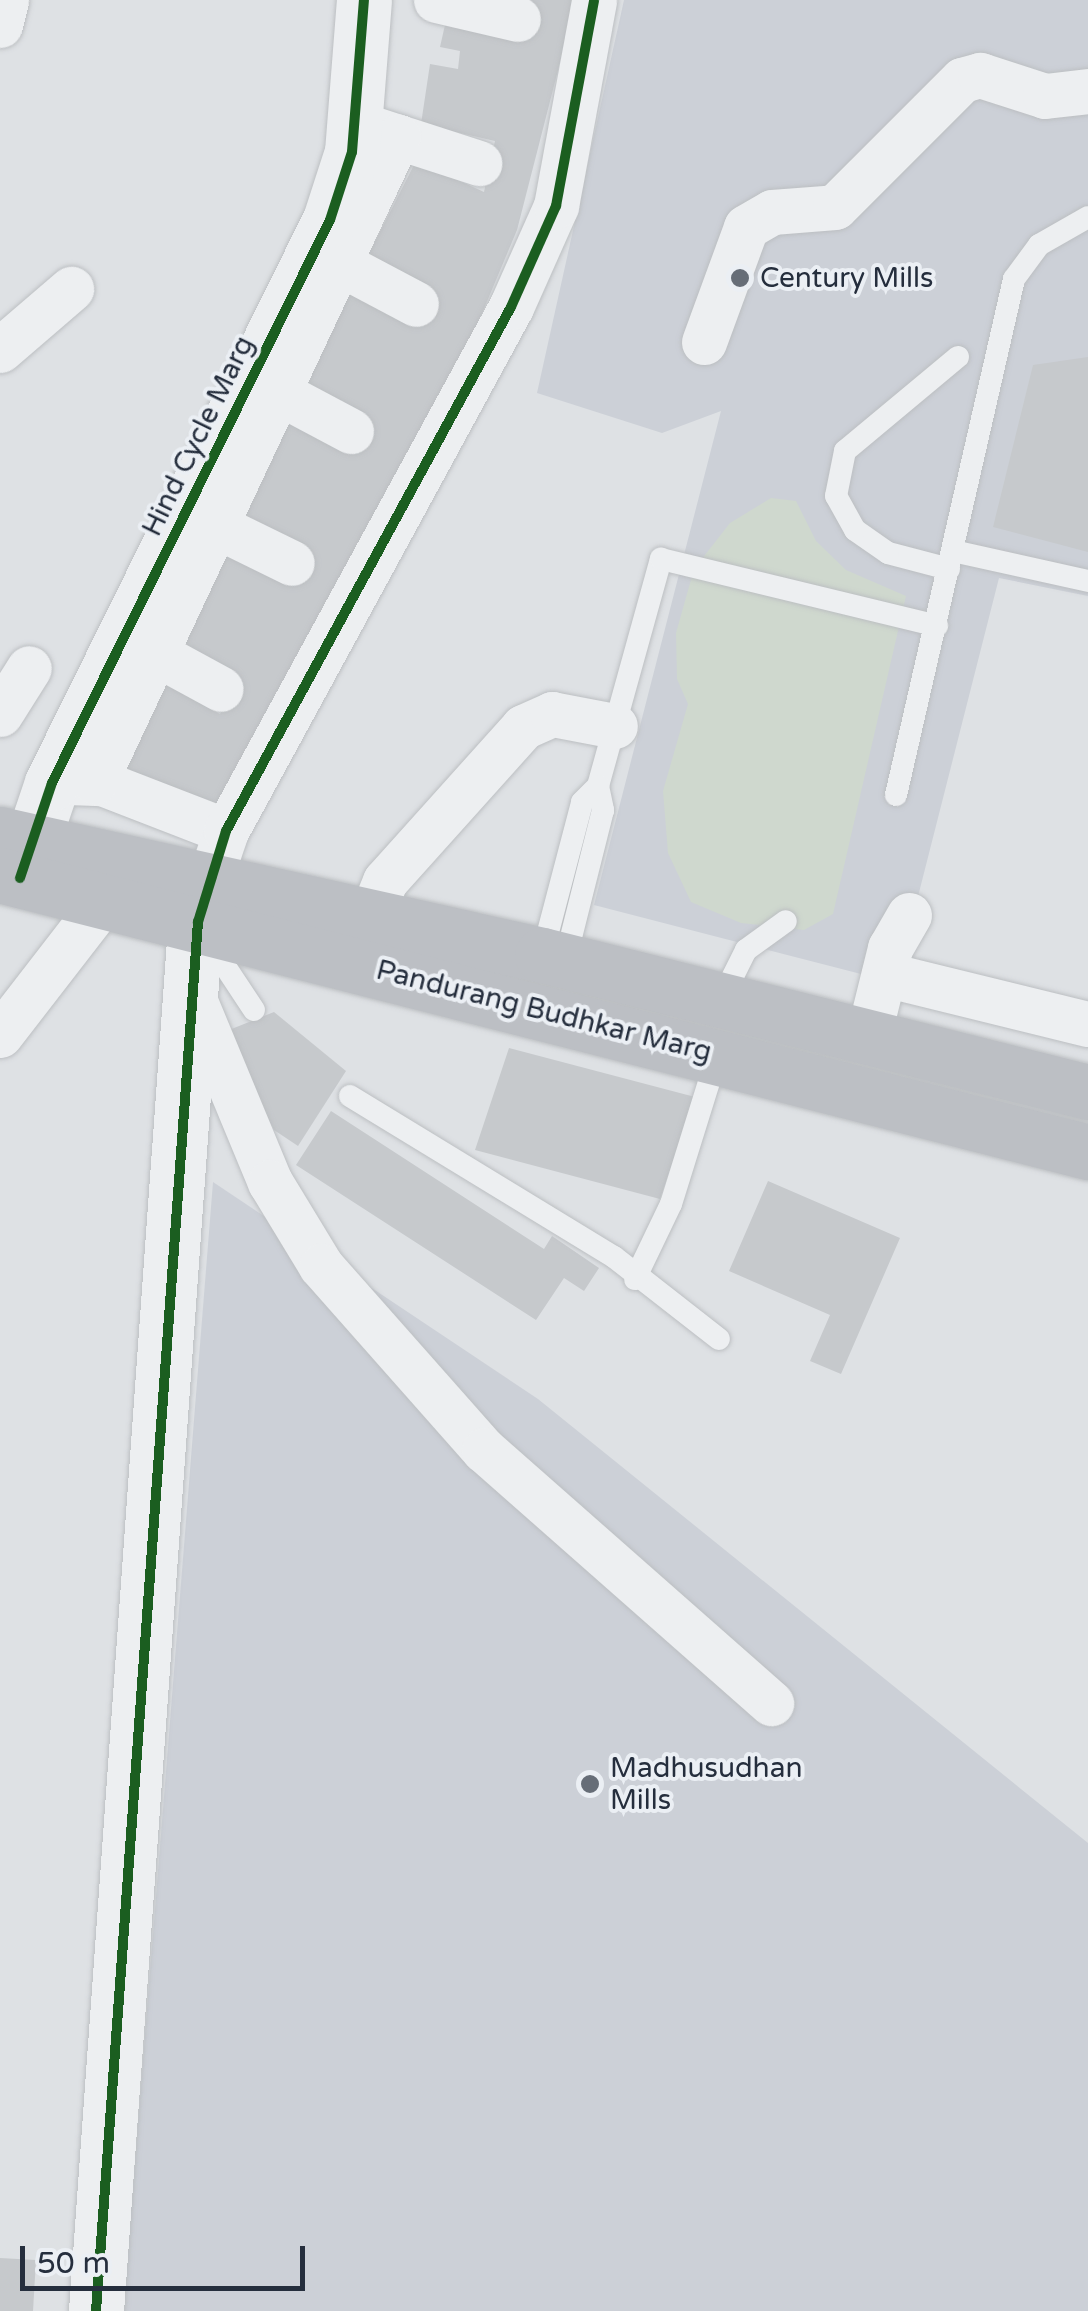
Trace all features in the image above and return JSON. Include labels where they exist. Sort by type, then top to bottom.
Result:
[{"type":"main road","name":"Pandurang Budhkar Marg","points":[[11,857],[105,900],[203,903],[370,918],[553,958],[1088,1092]]},
{"type":"main road","name":"Pandurang Budhkar Marg","points":[[11,857],[203,903],[717,1056],[1088,1152]]},
{"type":"street","name":"Hind Cycle Marg","points":[[11,857],[74,782],[329,258],[377,130],[364,0]]},
{"type":"street","points":[[436,0],[518,19]]},
{"type":"street","points":[[96,2311],[192,994],[203,903],[226,831],[511,306],[556,206],[594,0]]},
{"type":"street","points":[[0,25],[6,1]]},
{"type":"street","points":[[704,342],[746,226],[772,212],[835,207],[962,80],[980,75],[1045,96],[1088,91]]},
{"type":"street","points":[[377,130],[479,162]]},
{"type":"street","points":[[329,258],[416,304]]},
{"type":"street","points":[[0,350],[71,289]]},
{"type":"street","points":[[266,386],[352,431]]},
{"type":"street","points":[[202,519],[292,563]]},
{"type":"street","points":[[140,645],[221,689]]},
{"type":"street","points":[[0,714],[29,668]]},
{"type":"street","points":[[370,918],[385,880],[524,727],[552,714],[615,726]]},
{"type":"street","points":[[74,782],[226,831]]},
{"type":"street","points":[[0,1035],[105,900]]},
{"type":"street","points":[[868,1037],[884,974],[909,915]]},
{"type":"street","points":[[884,974],[1088,1024]]},
{"type":"street","points":[[192,994],[270,1182],[322,1266],[484,1450],[770,1703]]},
{"type":"lane","points":[[896,795],[1014,278],[1039,245],[1088,217]]},
{"type":"lane","points":[[958,356],[845,451],[836,496],[855,530],[888,553],[1088,581]]},
{"type":"lane","points":[[553,958],[582,802],[598,786],[662,559],[937,626]]},
{"type":"lane","points":[[203,903],[254,1010]]},
{"type":"lane","points":[[721,1000],[746,950],[786,921]]},
{"type":"lane","points":[[635,1279],[671,1204],[717,1056]]},
{"type":"lane","points":[[350,1096],[614,1257],[635,1279],[719,1340]]},
{"type":"shaded area","points":[[624,0],[1088,0],[1088,596],[999,578],[896,983],[594,905],[721,411],[662,433],[537,393]]},
{"type":"shaded area","points":[[771,498],[796,501],[816,541],[846,570],[906,596],[833,914],[804,930],[741,923],[691,902],[668,853],[663,791],[688,704],[677,679],[676,633],[694,569],[730,523]]},
{"type":"shaded area","name":"Madhusudhan Mills","points":[[213,1182],[538,1399],[1088,1843],[1088,2311],[123,2311]]},
{"type":"building","points":[[517,0],[576,0],[517,230],[470,342],[219,818],[106,776],[155,679],[220,714],[240,679],[174,643],[285,419],[351,454],[366,421],[300,389],[416,161],[484,192],[495,141],[421,124],[430,64],[458,69],[460,51],[440,47],[447,16]]},
{"type":"building","points":[[1088,357],[1088,552],[993,527],[1033,365]]},
{"type":"building","points":[[274,1012],[346,1071],[298,1146],[274,1130],[224,1032]]},
{"type":"building","points":[[509,1048],[695,1097],[660,1199],[475,1150]]},
{"type":"building","points":[[331,1111],[544,1249],[552,1236],[599,1268],[584,1291],[564,1278],[536,1320],[296,1165]]},
{"type":"building","points":[[768,1181],[900,1238],[841,1374],[810,1361],[830,1315],[729,1271]]},
{"type":"building","points":[[0,2258],[36,2260],[33,2311],[0,2311]]},
{"type":"cycle path","points":[[20,878],[52,783],[330,220],[352,152],[364,0]]},
{"type":"cycle path","points":[[96,2311],[198,922],[226,831],[511,307],[556,206],[594,0]]},
{"type":"place","name":"Century Mills","points":[[740,278]]},
{"type":"place","name":"Madhusudhan Mills","points":[[590,1784]]}]
